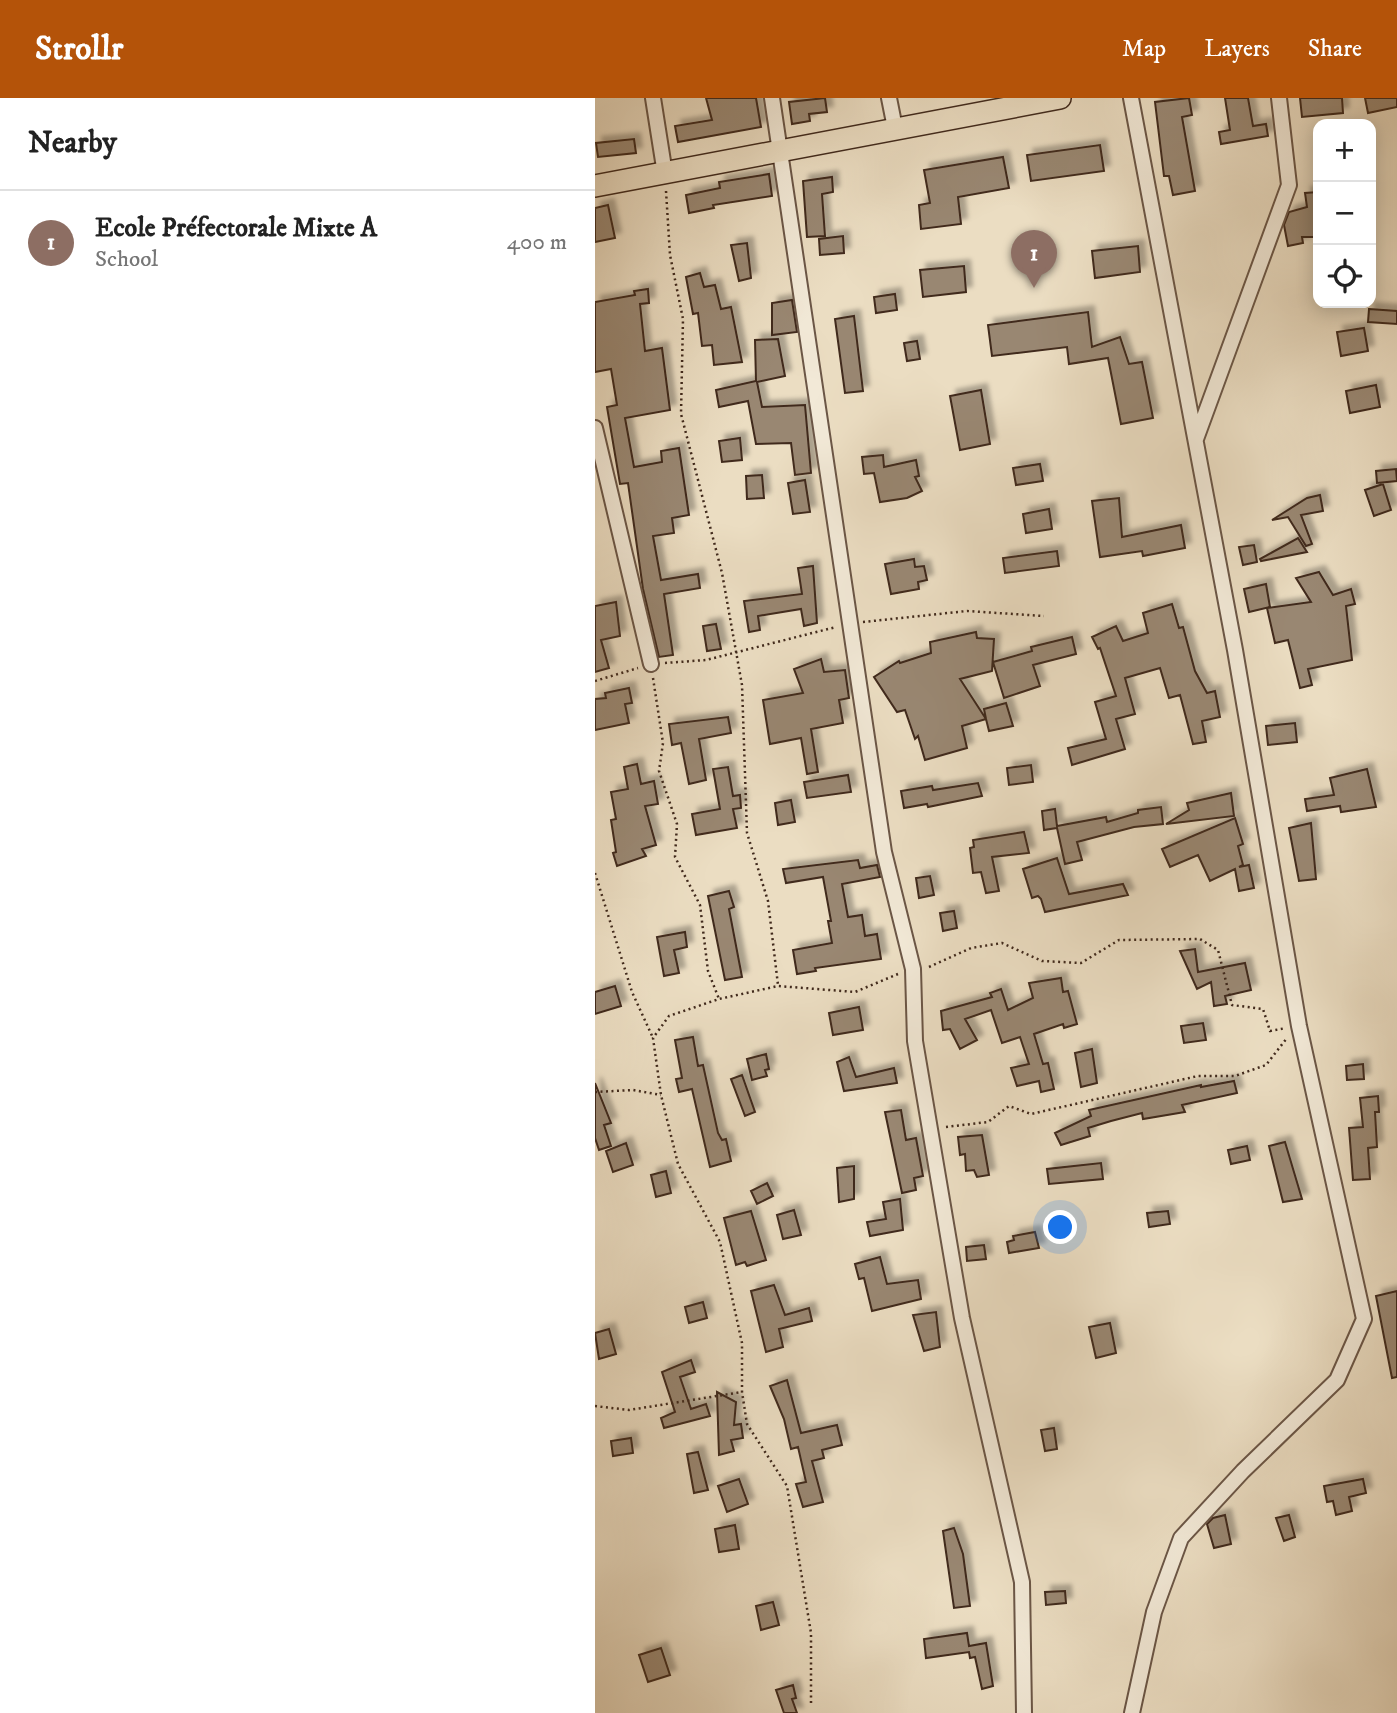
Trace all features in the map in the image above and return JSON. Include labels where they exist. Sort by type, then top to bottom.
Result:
[{"type":"main road","points":[[595,186],[1060,98]]},
{"type":"street","points":[[653,98],[665,174]]},
{"type":"street","points":[[772,98],[884,852],[913,969],[915,1041],[962,1318],[1022,1582],[1024,1713]]},
{"type":"street","points":[[889,98],[895,128]]},
{"type":"street","points":[[1131,98],[1235,650],[1299,1026],[1364,1319],[1337,1380],[1243,1471],[1181,1538],[1154,1612],[1132,1713]]},
{"type":"street","points":[[1196,441],[1289,185],[1279,98]]},
{"type":"street","points":[[595,428],[651,664]]},
{"type":"path","points":[[665,174],[670,255],[683,319],[681,414],[722,573],[742,685],[747,833],[768,901],[778,986]]},
{"type":"path","points":[[595,681],[651,664],[706,660],[851,623],[967,611],[1044,616]]},
{"type":"path","points":[[651,664],[663,743],[659,771],[677,824],[675,857],[700,905],[708,971],[719,999]]},
{"type":"path","points":[[595,873],[632,992],[653,1038],[661,1095],[678,1164],[720,1242],[742,1343],[747,1424],[787,1486],[811,1633],[811,1703]]},
{"type":"path","points":[[653,1038],[669,1016],[719,999],[778,986],[855,992],[913,969],[935,966],[971,948],[1002,943],[1042,961],[1081,962],[1119,940],[1200,939],[1218,950],[1232,1005],[1263,1009],[1270,1031],[1299,1026]]},
{"type":"path","points":[[931,1129],[988,1122],[1009,1106],[1031,1114],[1198,1076],[1235,1076],[1266,1065],[1279,1046],[1299,1026]]},
{"type":"path","points":[[595,1092],[633,1090],[661,1095]]},
{"type":"path","points":[[595,1406],[629,1410],[743,1392]]},
{"type":"building","points":[[706,98],[756,98],[761,127],[678,142],[675,126],[712,120]]},
{"type":"building","points":[[825,98],[827,112],[809,114],[810,121],[792,124],[789,102]]},
{"type":"building","points":[[1189,98],[1192,115],[1182,117],[1195,191],[1173,195],[1169,176],[1164,176],[1155,102]]},
{"type":"building","points":[[1225,98],[1248,98],[1253,126],[1266,124],[1268,136],[1221,144],[1219,132],[1230,130]]},
{"type":"building","points":[[1300,98],[1342,98],[1343,113],[1302,117]]},
{"type":"building","points":[[1365,98],[1397,98],[1397,107],[1368,113]]},
{"type":"building","points":[[634,139],[636,153],[598,157],[596,143]]},
{"type":"building","points":[[1100,145],[1104,171],[1031,181],[1027,155]]},
{"type":"building","points":[[1003,157],[1009,188],[958,197],[961,224],[921,229],[919,205],[930,203],[924,170]]},
{"type":"building","points":[[769,174],[772,196],[713,205],[714,208],[689,213],[686,195],[720,188],[719,182]]},
{"type":"building","points":[[832,177],[833,192],[822,194],[825,236],[807,237],[803,181]]},
{"type":"building","points":[[1313,192],[1313,237],[1302,237],[1303,243],[1288,246],[1284,225],[1289,212],[1307,207],[1305,193]]},
{"type":"building","points":[[608,205],[615,238],[595,242],[595,208]]},
{"type":"building","points":[[843,236],[844,253],[820,255],[819,239]]},
{"type":"building","points":[[747,243],[751,278],[739,281],[731,245]]},
{"type":"building","points":[[1138,246],[1140,272],[1095,278],[1092,251]]},
{"type":"building","points":[[964,266],[966,292],[923,297],[920,270]]},
{"type":"building","points":[[700,273],[704,287],[715,285],[721,309],[731,307],[742,362],[714,365],[712,345],[702,346],[698,313],[693,314],[686,277]]},
{"type":"building","points":[[648,289],[649,303],[640,304],[645,351],[662,348],[670,410],[625,418],[634,467],[662,462],[661,451],[679,448],[689,515],[672,518],[674,533],[653,536],[661,580],[698,574],[700,588],[664,594],[673,655],[659,657],[643,589],[628,483],[620,484],[607,407],[617,405],[611,369],[595,372],[595,302],[635,295],[634,291]]},
{"type":"building","points":[[895,294],[897,310],[876,313],[874,297]]},
{"type":"building","points":[[792,300],[797,332],[772,335],[772,303]]},
{"type":"building","points":[[1369,309],[1397,311],[1397,324],[1368,322]]},
{"type":"building","points":[[1088,312],[1092,347],[1120,337],[1129,364],[1142,362],[1153,418],[1121,424],[1108,358],[1069,364],[1067,347],[992,356],[988,325]]},
{"type":"building","points":[[854,316],[863,391],[845,393],[835,319]]},
{"type":"building","points":[[1364,328],[1368,351],[1341,356],[1337,332]]},
{"type":"building","points":[[778,339],[785,376],[757,382],[762,407],[805,405],[811,473],[795,475],[791,443],[756,444],[748,401],[719,407],[716,390],[756,381],[755,340]]},
{"type":"building","points":[[917,341],[920,359],[907,361],[904,343]]},
{"type":"building","points":[[1376,385],[1380,407],[1350,413],[1346,391]]},
{"type":"building","points":[[981,390],[990,444],[960,450],[950,396]]},
{"type":"building","points":[[740,438],[742,460],[722,462],[719,441]]},
{"type":"building","points":[[883,455],[884,467],[916,460],[919,476],[915,477],[922,491],[907,498],[880,502],[874,473],[864,474],[862,457]]},
{"type":"building","points":[[1040,464],[1043,481],[1016,485],[1013,468]]},
{"type":"building","points":[[1396,469],[1397,481],[1377,483],[1376,471]]},
{"type":"building","points":[[762,475],[764,498],[747,499],[746,476]]},
{"type":"building","points":[[805,480],[810,512],[793,514],[788,483]]},
{"type":"building","points":[[1383,484],[1391,510],[1374,516],[1365,490]]},
{"type":"building","points":[[1320,495],[1323,511],[1301,515],[1312,544],[1306,546],[1288,517],[1272,520],[1307,498]]},
{"type":"building","points":[[1119,498],[1122,537],[1181,525],[1185,548],[1143,556],[1142,551],[1100,557],[1092,501]]},
{"type":"building","points":[[1049,509],[1052,529],[1026,533],[1023,514]]},
{"type":"building","points":[[1298,538],[1307,552],[1261,561],[1260,559]]},
{"type":"building","points":[[1254,545],[1257,562],[1243,565],[1239,547]]},
{"type":"building","points":[[1057,551],[1059,566],[1005,573],[1003,558]]},
{"type":"building","points":[[914,559],[915,567],[924,566],[927,580],[918,582],[919,589],[891,594],[885,564]]},
{"type":"building","points":[[813,566],[817,623],[804,626],[801,609],[758,616],[760,630],[749,632],[744,601],[802,594],[798,568]]},
{"type":"building","points":[[1319,572],[1333,595],[1351,589],[1355,604],[1346,606],[1352,660],[1308,669],[1312,685],[1300,688],[1288,640],[1275,643],[1267,608],[1311,602],[1296,578]]},
{"type":"building","points":[[1266,584],[1270,607],[1249,612],[1244,589]]},
{"type":"building","points":[[616,602],[620,636],[601,640],[609,668],[595,672],[595,606]]},
{"type":"building","points":[[1172,604],[1179,628],[1183,627],[1195,671],[1207,693],[1215,691],[1220,717],[1202,721],[1206,742],[1193,744],[1180,695],[1169,698],[1160,668],[1125,678],[1135,714],[1116,719],[1125,749],[1072,765],[1068,748],[1106,739],[1095,702],[1116,696],[1100,648],[1098,649],[1092,637],[1116,626],[1123,641],[1148,633],[1143,613]]},
{"type":"building","points":[[716,624],[721,649],[707,651],[703,626]]},
{"type":"building","points":[[976,632],[977,638],[994,639],[992,671],[960,679],[986,719],[962,726],[967,748],[925,760],[918,736],[915,739],[905,710],[897,712],[874,677],[899,661],[900,663],[931,653],[930,642]]},
{"type":"building","points":[[1072,637],[1076,654],[1033,665],[1040,686],[1004,698],[993,662],[1032,651],[1031,647]]},
{"type":"building","points":[[821,659],[824,672],[845,670],[849,698],[839,700],[843,723],[811,729],[818,772],[807,774],[801,738],[770,744],[763,700],[803,693],[794,669]]},
{"type":"building","points":[[629,688],[632,703],[625,704],[629,723],[595,730],[595,699],[606,698],[605,693]]},
{"type":"building","points":[[1006,703],[1013,726],[989,731],[984,709]]},
{"type":"building","points":[[728,717],[731,733],[699,739],[706,780],[689,784],[681,743],[672,745],[669,724]]},
{"type":"building","points":[[1295,723],[1297,742],[1268,745],[1266,726]]},
{"type":"building","points":[[637,764],[641,784],[654,781],[658,804],[645,806],[656,845],[642,849],[646,856],[617,866],[613,853],[616,852],[611,820],[616,819],[611,792],[628,789],[624,767]]},
{"type":"building","points":[[1031,765],[1033,782],[1009,785],[1007,768]]},
{"type":"building","points":[[728,767],[733,796],[740,795],[741,808],[733,809],[737,828],[696,835],[692,814],[720,809],[713,769]]},
{"type":"building","points":[[1367,769],[1376,807],[1341,812],[1340,806],[1307,811],[1305,799],[1334,795],[1330,778]]},
{"type":"building","points":[[848,775],[851,792],[807,798],[804,782]]},
{"type":"building","points":[[978,783],[982,796],[928,807],[927,804],[904,808],[901,791],[932,786],[933,790]]},
{"type":"building","points":[[1231,793],[1234,816],[1166,824],[1189,810],[1187,803]]},
{"type":"building","points":[[791,800],[795,822],[778,825],[775,803]]},
{"type":"building","points":[[1161,807],[1163,824],[1134,827],[1077,842],[1082,860],[1065,864],[1057,828],[1044,830],[1042,811],[1055,809],[1057,826],[1106,817],[1107,822],[1138,813],[1138,810]]},
{"type":"building","points":[[1235,818],[1243,844],[1238,846],[1243,865],[1239,867],[1249,865],[1254,888],[1239,891],[1235,869],[1210,881],[1198,855],[1170,867],[1162,849]]},
{"type":"building","points":[[1311,823],[1316,879],[1299,881],[1289,828]]},
{"type":"building","points":[[1024,832],[1029,853],[992,857],[999,891],[986,893],[981,872],[973,873],[970,848],[974,847],[973,840]]},
{"type":"building","points":[[1057,858],[1069,894],[1123,884],[1128,895],[1045,912],[1041,899],[1038,896],[1032,898],[1023,869]]},
{"type":"building","points":[[858,860],[860,868],[877,865],[880,877],[842,884],[848,917],[862,915],[865,936],[877,934],[881,959],[815,968],[816,971],[797,974],[793,950],[832,943],[828,921],[831,921],[823,877],[786,883],[783,869]]},
{"type":"building","points":[[930,876],[934,895],[919,898],[916,878]]},
{"type":"building","points":[[729,891],[734,907],[729,909],[742,977],[725,980],[708,896]]},
{"type":"building","points":[[954,911],[957,928],[943,931],[940,913]]},
{"type":"building","points":[[685,932],[687,947],[674,950],[679,973],[664,976],[657,937]]},
{"type":"building","points":[[1195,949],[1198,972],[1245,963],[1251,990],[1225,996],[1227,1004],[1214,1006],[1211,982],[1197,989],[1180,951]]},
{"type":"building","points":[[1061,978],[1063,992],[1068,991],[1077,1024],[1064,1028],[1063,1024],[1034,1034],[1043,1064],[1048,1063],[1054,1089],[1041,1092],[1039,1081],[1017,1086],[1011,1068],[1029,1064],[1020,1037],[1002,1043],[991,1010],[965,1019],[977,1040],[960,1049],[950,1029],[943,1030],[941,1011],[992,997],[990,993],[1001,989],[1008,1010],[1033,998],[1029,983]]},
{"type":"building","points":[[615,986],[621,1006],[595,1014],[595,992]]},
{"type":"building","points":[[859,1007],[863,1030],[833,1035],[829,1013]]},
{"type":"building","points":[[1203,1023],[1206,1040],[1184,1043],[1181,1026]]},
{"type":"building","points":[[693,1037],[698,1066],[703,1065],[718,1133],[722,1140],[726,1139],[731,1161],[710,1167],[692,1089],[679,1092],[676,1079],[682,1078],[675,1040]]},
{"type":"building","points":[[1092,1049],[1097,1083],[1081,1087],[1075,1053]]},
{"type":"building","points":[[766,1054],[769,1069],[765,1070],[767,1076],[752,1080],[747,1059]]},
{"type":"building","points":[[849,1057],[856,1077],[894,1068],[897,1083],[844,1091],[837,1062]]},
{"type":"building","points":[[1363,1064],[1364,1079],[1347,1080],[1346,1066]]},
{"type":"building","points":[[742,1075],[755,1112],[745,1116],[731,1079]]},
{"type":"building","points":[[1234,1081],[1237,1093],[1182,1105],[1185,1112],[1143,1119],[1142,1113],[1111,1121],[1088,1128],[1090,1136],[1061,1145],[1055,1133],[1091,1116],[1089,1110],[1201,1085]]},
{"type":"building","points":[[595,1083],[611,1123],[604,1125],[611,1146],[599,1150],[595,1138]]},
{"type":"building","points":[[1378,1096],[1379,1112],[1375,1112],[1377,1147],[1368,1148],[1370,1179],[1353,1180],[1349,1128],[1363,1127],[1360,1098]]},
{"type":"building","points":[[901,1110],[906,1140],[916,1138],[923,1176],[914,1178],[916,1190],[902,1193],[885,1112]]},
{"type":"building","points":[[982,1135],[989,1175],[977,1177],[974,1170],[966,1171],[965,1154],[960,1155],[958,1137]]},
{"type":"building","points":[[1285,1142],[1302,1199],[1283,1202],[1269,1146]]},
{"type":"building","points":[[626,1143],[633,1165],[613,1172],[606,1151]]},
{"type":"building","points":[[1247,1146],[1250,1160],[1231,1164],[1228,1150]]},
{"type":"building","points":[[1101,1163],[1103,1179],[1049,1184],[1047,1169]]},
{"type":"building","points":[[854,1166],[854,1199],[839,1202],[837,1168]]},
{"type":"building","points":[[666,1171],[671,1193],[656,1197],[651,1175]]},
{"type":"building","points":[[767,1183],[773,1196],[757,1204],[751,1191]]},
{"type":"building","points":[[900,1199],[903,1230],[870,1236],[867,1222],[886,1219],[883,1202]]},
{"type":"building","points":[[794,1210],[801,1235],[783,1239],[777,1215]]},
{"type":"building","points":[[751,1211],[766,1260],[747,1266],[745,1262],[736,1265],[724,1218]]},
{"type":"building","points":[[1168,1211],[1170,1224],[1149,1227],[1147,1213]]},
{"type":"building","points":[[1035,1232],[1039,1248],[1009,1253],[1007,1242],[1014,1240],[1013,1236]]},
{"type":"building","points":[[984,1245],[986,1259],[967,1261],[966,1247]]},
{"type":"building","points":[[880,1257],[887,1284],[918,1280],[921,1299],[872,1311],[864,1278],[859,1279],[855,1264]]},
{"type":"building","points":[[774,1285],[785,1315],[809,1308],[812,1321],[779,1329],[783,1347],[766,1352],[751,1291]]},
{"type":"building","points":[[1397,1291],[1397,1377],[1392,1378],[1376,1296]]},
{"type":"building","points":[[703,1302],[707,1318],[689,1323],[685,1307]]},
{"type":"building","points":[[936,1312],[940,1347],[924,1351],[913,1315]]},
{"type":"building","points":[[1110,1323],[1116,1353],[1096,1358],[1089,1327]]},
{"type":"building","points":[[609,1329],[616,1354],[599,1359],[595,1333]]},
{"type":"building","points":[[691,1360],[695,1372],[680,1377],[691,1409],[706,1404],[710,1416],[664,1428],[661,1418],[675,1412],[662,1372]]},
{"type":"building","points":[[787,1380],[801,1433],[837,1425],[842,1445],[822,1450],[824,1458],[812,1461],[823,1502],[803,1507],[796,1484],[806,1482],[798,1447],[791,1449],[784,1419],[770,1386]]},
{"type":"building","points":[[717,1392],[736,1402],[734,1425],[741,1424],[743,1438],[731,1440],[734,1451],[719,1455]]},
{"type":"building","points":[[1054,1428],[1057,1449],[1045,1451],[1041,1430]]},
{"type":"building","points":[[631,1438],[633,1453],[613,1456],[611,1441]]},
{"type":"building","points":[[698,1452],[708,1490],[694,1493],[687,1454]]},
{"type":"building","points":[[739,1479],[748,1504],[727,1512],[718,1486]]},
{"type":"building","points":[[1363,1479],[1366,1493],[1349,1497],[1352,1511],[1336,1515],[1333,1501],[1327,1502],[1324,1486]]},
{"type":"building","points":[[1225,1515],[1231,1544],[1214,1548],[1207,1524],[1213,1518]]},
{"type":"building","points":[[1289,1515],[1295,1537],[1284,1541],[1276,1518]]},
{"type":"building","points":[[735,1525],[739,1549],[719,1552],[715,1529]]},
{"type":"building","points":[[954,1528],[963,1554],[970,1606],[954,1608],[943,1531]]},
{"type":"building","points":[[1065,1591],[1066,1603],[1046,1605],[1045,1592]]},
{"type":"building","points":[[773,1602],[779,1625],[761,1630],[756,1606]]},
{"type":"building","points":[[967,1633],[969,1646],[986,1643],[993,1686],[982,1689],[975,1657],[970,1658],[969,1652],[926,1658],[924,1639]]},
{"type":"building","points":[[661,1648],[670,1675],[648,1682],[639,1655]]},
{"type":"building","points":[[793,1685],[796,1698],[792,1699],[797,1713],[784,1713],[776,1690]]},
{"type":"place","name":"Ecole Préfectorale Mixte A","points":[[1034,288]]}]
